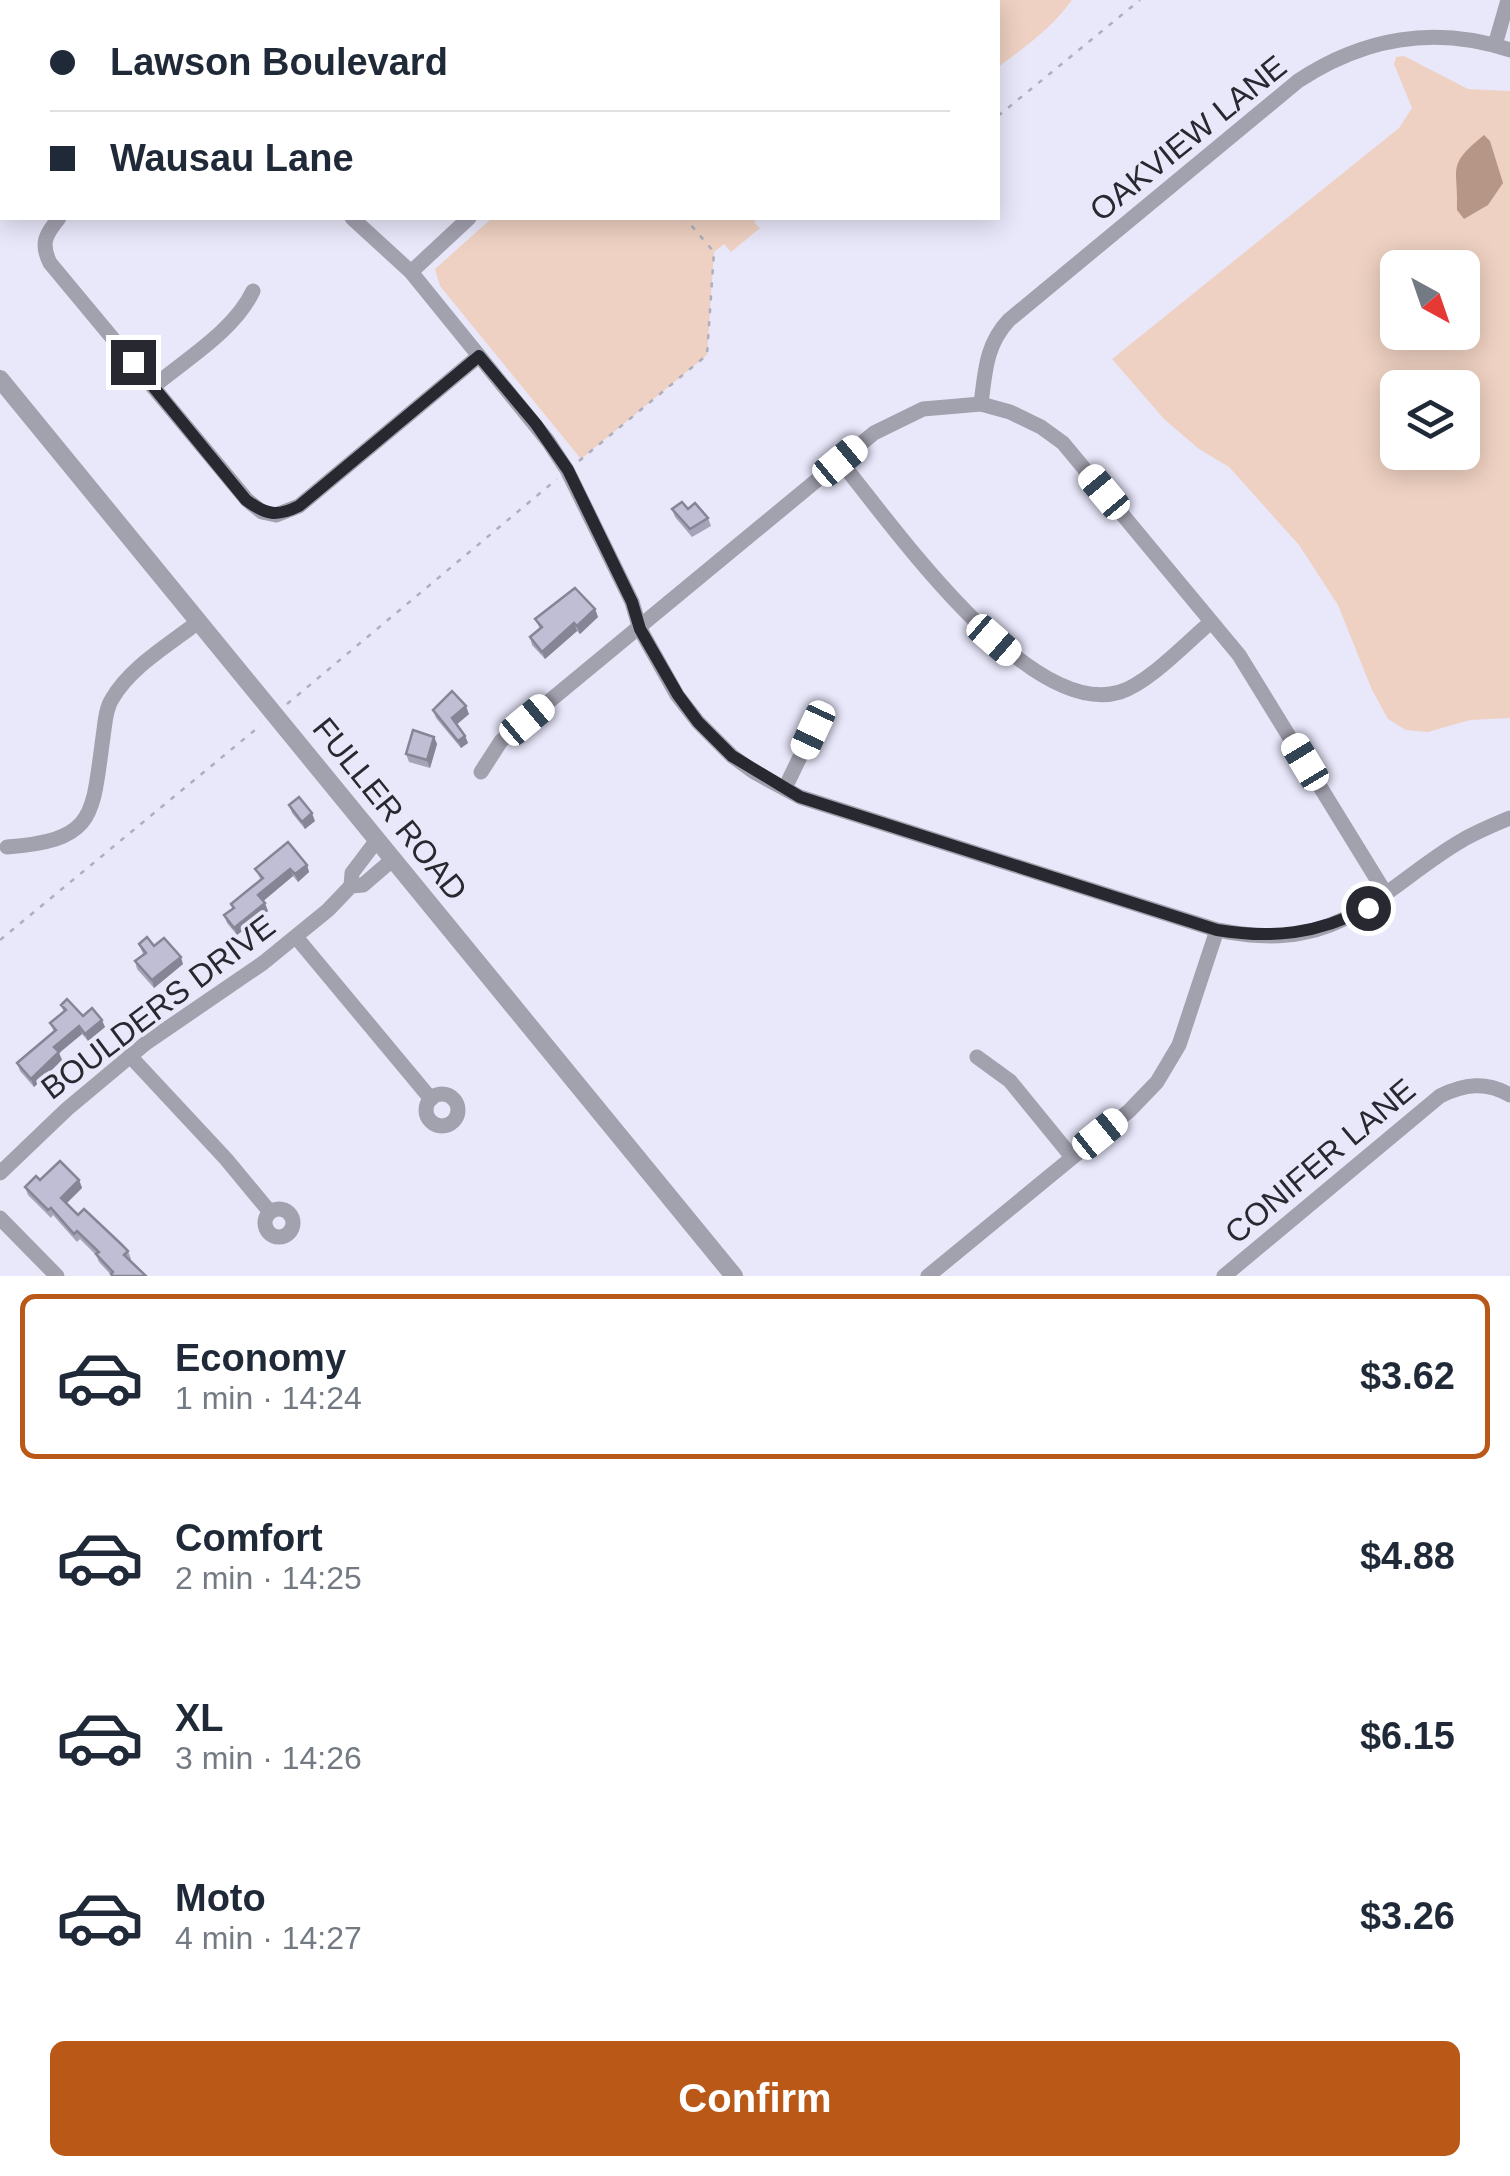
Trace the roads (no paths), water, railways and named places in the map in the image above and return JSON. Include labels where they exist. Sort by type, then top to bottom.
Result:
[{"type":"street","points":[[1503,48],[1508,0]]},
{"type":"street","name":"OAKVIEW LANE","points":[[981,404],[987,358],[998,333],[1009,320],[1298,82],[1355,50],[1397,39],[1470,39],[1503,48]]},
{"type":"street","points":[[58,220],[44,240],[50,263],[228,478],[262,512],[286,512],[299,506],[479,356]]},
{"type":"street","points":[[354,220],[411,272],[536,424],[568,470],[632,602],[640,629],[698,722],[732,756],[800,797],[1217,930],[1251,936],[1301,934],[1338,923],[1460,842],[1510,818]]},
{"type":"street","points":[[411,272],[467,220]]},
{"type":"street","points":[[153,387],[233,320],[253,292]]},
{"type":"street","name":"FULLER ROAD","points":[[0,379],[734,1276]]},
{"type":"street","points":[[481,772],[501,741],[874,432],[923,410],[981,404],[1041,426],[1062,443],[1211,622],[1252,674],[1386,894]]},
{"type":"street","points":[[840,461],[978,626],[1010,654],[1068,686],[1096,694],[1111,694],[1133,686],[1211,622]]},
{"type":"street","points":[[7,848],[46,844],[80,826],[94,798],[111,700],[132,676],[198,622]]},
{"type":"street","points":[[785,788],[813,730]]},
{"type":"street","name":"BOULDERS DRIVE","points":[[351,886],[352,873],[376,840]]},
{"type":"street","name":"BOULDERS DRIVE","points":[[0,1173],[130,1056],[264,963],[351,886],[363,884],[392,860]]},
{"type":"street","points":[[928,1276],[1128,1111],[1157,1082],[1179,1045],[1217,930]]},
{"type":"street","points":[[296,937],[431,1099]]},
{"type":"street","points":[[130,1056],[226,1158],[270,1212]]},
{"type":"street","points":[[978,1057],[1010,1081],[1072,1157]]},
{"type":"street","name":"CONIFER LANE","points":[[1224,1276],[1440,1096],[1479,1085],[1510,1095]]},
{"type":"street","points":[[0,1218],[57,1276]]}]
